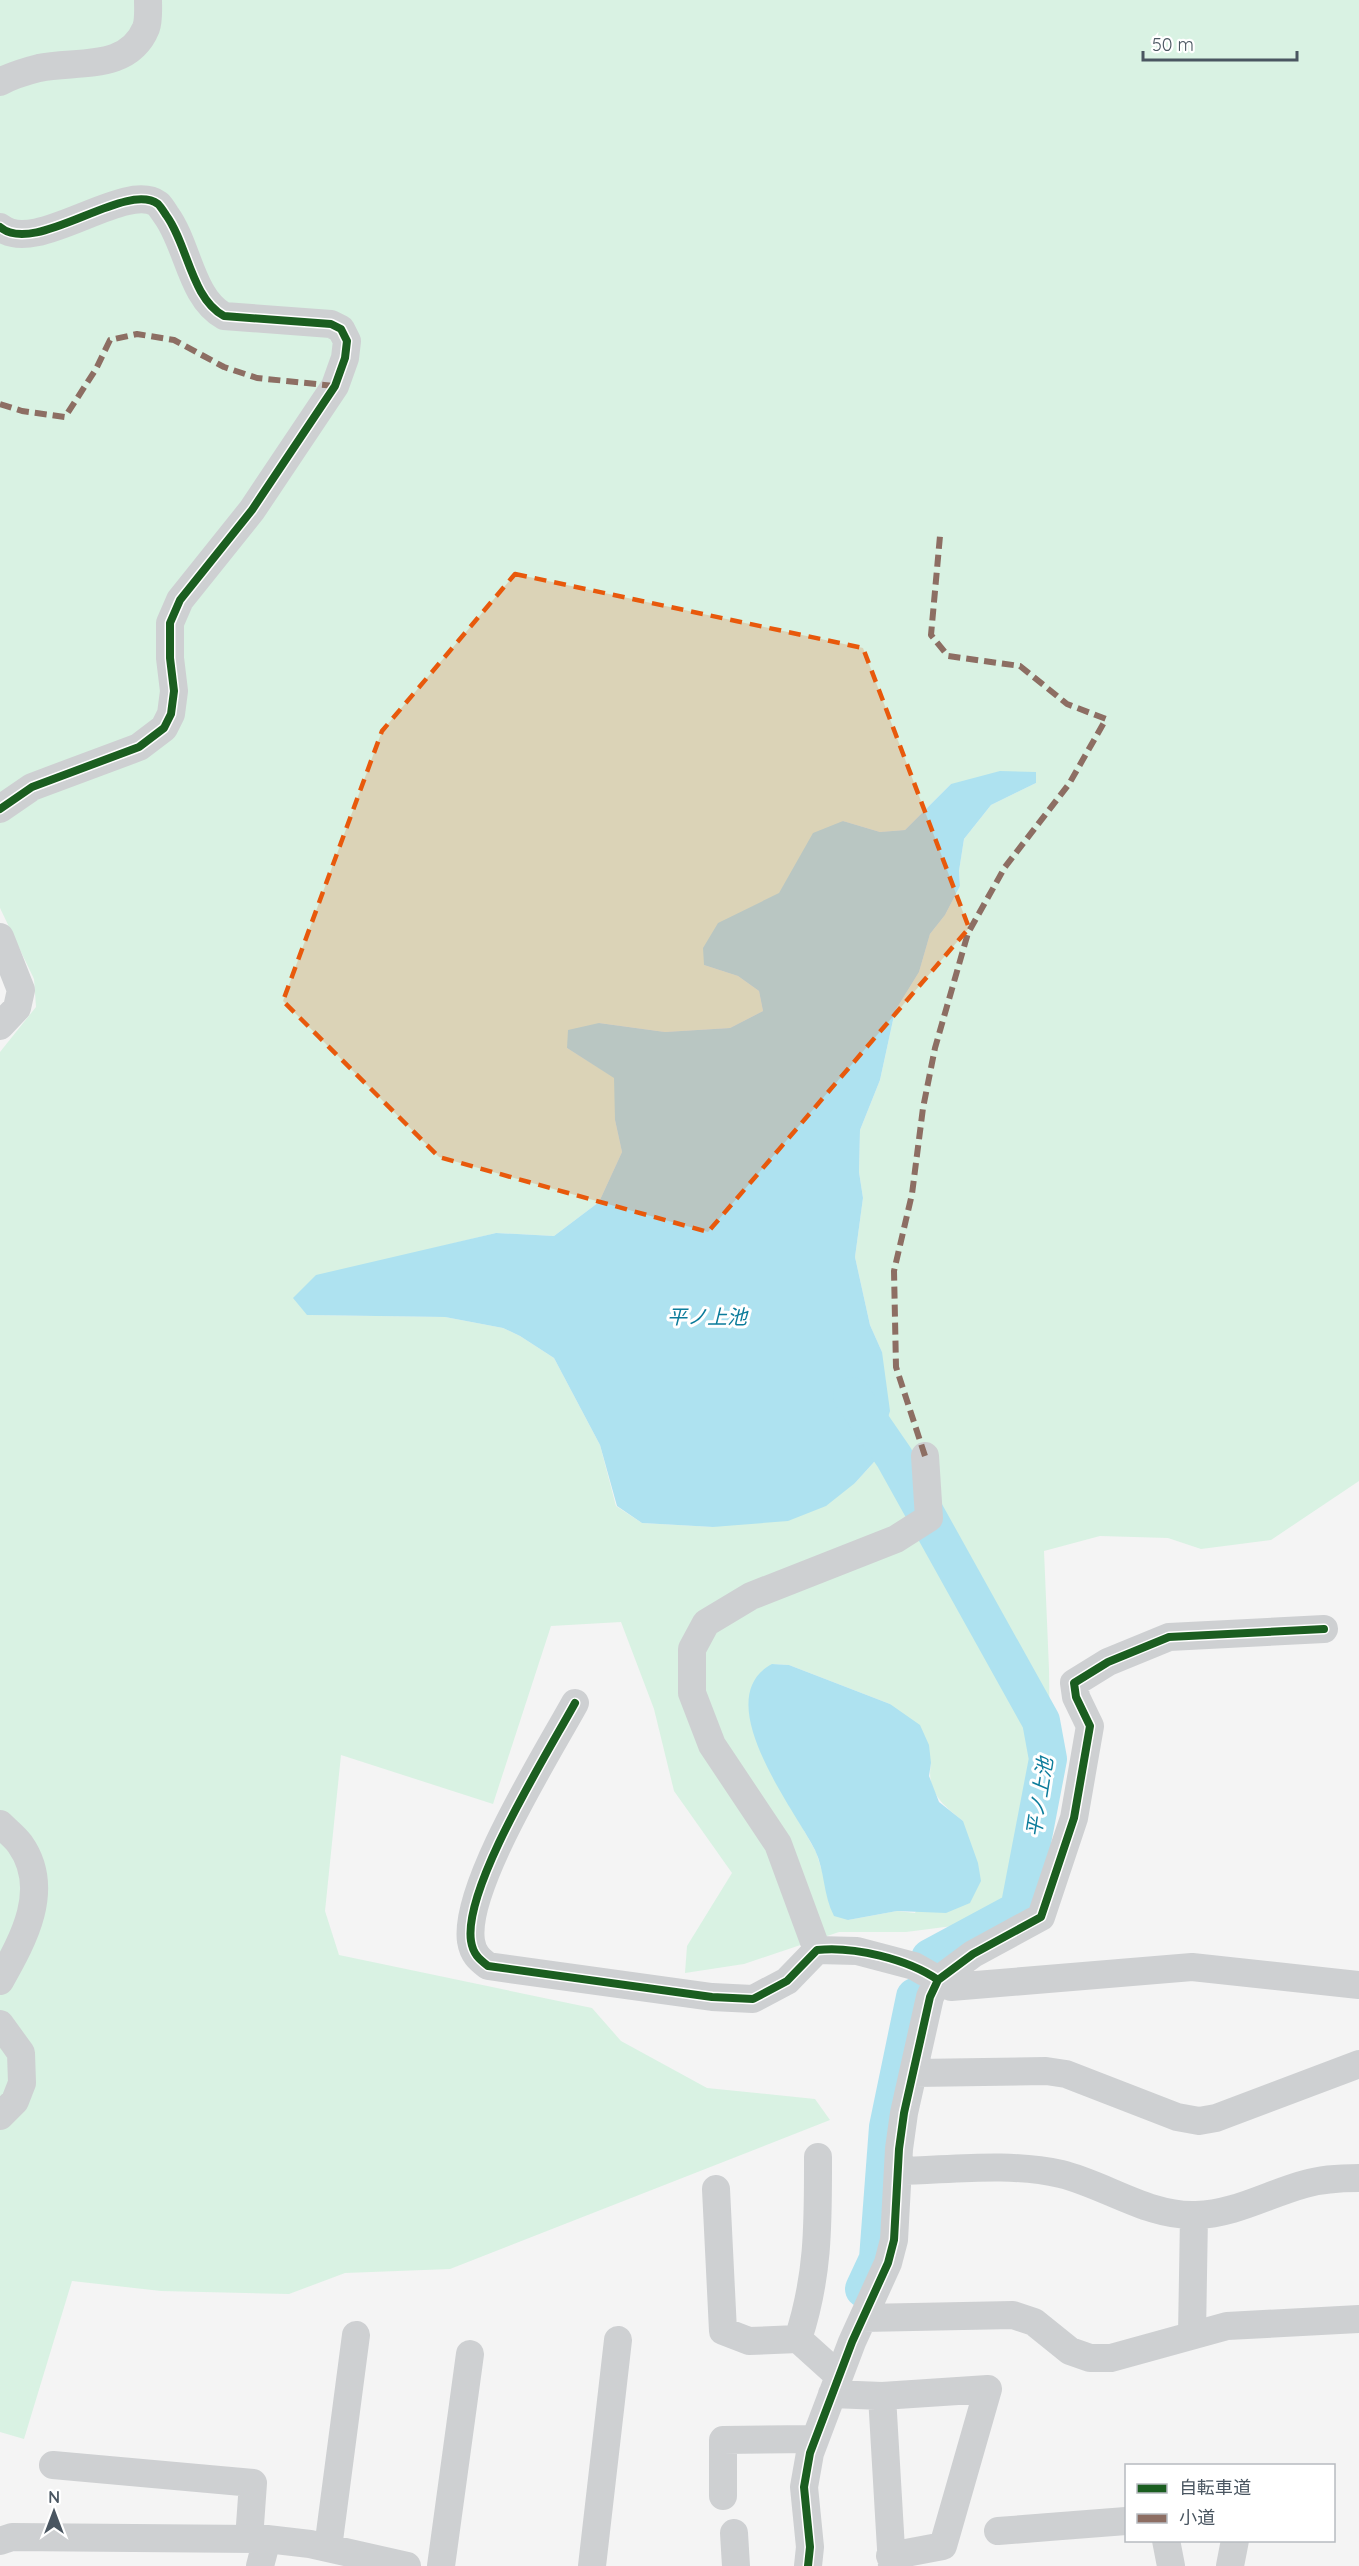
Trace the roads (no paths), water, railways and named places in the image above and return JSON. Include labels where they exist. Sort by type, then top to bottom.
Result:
[{"type":"street","points":[[0,82],[40,68],[94,64],[123,54],[139,41],[147,25],[148,0]]},
{"type":"street","points":[[0,227],[3,230],[21,233],[46,231],[122,202],[140,199],[157,204],[175,227],[204,298],[213,310],[224,316],[331,324],[341,329],[347,341],[345,358],[335,386],[252,510],[180,600],[170,623],[170,658],[174,691],[171,714],[164,728],[139,747],[32,787],[0,809]]},
{"type":"street","points":[[0,937],[21,990],[17,1008],[0,1026]]},
{"type":"street","points":[[817,1950],[778,1845],[712,1745],[692,1693],[692,1648],[706,1623],[751,1596],[896,1539],[929,1518],[925,1456]]},
{"type":"street","points":[[819,2362],[863,2318],[888,2263],[894,2240],[904,2113],[915,2073],[930,1997],[938,1980],[973,1954],[1041,1917],[1074,1818],[1090,1726],[1076,1697],[1074,1683],[1108,1662],[1169,1637],[1324,1629]]},
{"type":"street","points":[[575,1703],[494,1852],[474,1906],[471,1940],[476,1957],[488,1966],[712,1997],[753,1999],[788,1981],[817,1950],[858,1951],[914,1966],[951,1987],[1192,1967],[1359,1985]]},
{"type":"street","points":[[0,1824],[20,1844],[33,1871],[33,1909],[22,1941],[0,1982]]},
{"type":"street","points":[[0,2024],[21,2054],[22,2084],[15,2101],[0,2116]]},
{"type":"street","points":[[915,2073],[1046,2071],[1066,2074],[1177,2117],[1198,2121],[1216,2118],[1359,2064]]},
{"type":"street","points":[[808,2566],[810,2547],[804,2487],[810,2453],[806,2440],[819,2362],[810,2304],[818,2241],[818,2157]]},
{"type":"street","points":[[898,2171],[1030,2168],[1064,2175],[1152,2208],[1194,2216],[1225,2212],[1306,2183],[1359,2178]]},
{"type":"street","points":[[716,2189],[723,2331],[748,2341],[819,2362],[882,2396],[988,2389],[943,2546],[891,2561],[882,2396]]},
{"type":"street","points":[[1192,2336],[1194,2216]]},
{"type":"street","points":[[863,2318],[1013,2315],[1034,2322],[1070,2351],[1090,2358],[1111,2358],[1227,2326],[1359,2319]]},
{"type":"street","points":[[328,2548],[356,2335]]},
{"type":"street","points":[[592,2566],[618,2340]]},
{"type":"street","points":[[441,2566],[470,2354]]},
{"type":"street","points":[[723,2496],[723,2440],[806,2440]]},
{"type":"street","points":[[53,2465],[254,2483],[260,2566]]},
{"type":"street","points":[[998,2531],[1125,2521]]},
{"type":"street","points":[[734,2533],[736,2566]]},
{"type":"street","points":[[0,2541],[12,2537],[258,2539],[328,2548],[407,2566]]},
{"type":"street","points":[[1166,2542],[1170,2566]]},
{"type":"street","points":[[1230,2566],[1235,2542]]},
{"type":"water","name":"平ノ上池","points":[[1000,771],[1036,772],[1036,783],[991,805],[964,839],[959,871],[960,886],[945,915],[930,934],[919,972],[895,1011],[880,1080],[860,1130],[859,1172],[863,1198],[855,1257],[870,1325],[882,1352],[890,1411],[874,1462],[855,1483],[826,1506],[788,1521],[713,1527],[642,1523],[617,1506],[600,1445],[554,1358],[520,1336],[503,1328],[445,1317],[307,1315],[293,1298],[316,1275],[496,1233],[554,1236],[599,1202],[622,1152],[615,1120],[614,1078],[567,1048],[568,1030],[599,1023],[665,1032],[730,1028],[763,1011],[759,991],[738,976],[704,965],[703,948],[718,923],[779,893],[813,833],[843,821],[880,832],[905,830],[951,784]]},
{"type":"water","points":[[772,1664],[789,1665],[890,1704],[920,1725],[929,1745],[931,1763],[929,1776],[939,1802],[963,1821],[978,1863],[981,1881],[970,1903],[946,1913],[897,1911],[848,1920],[834,1916],[815,1850],[775,1783],[752,1728],[748,1702],[754,1680]]},
{"type":"waterway","name":"平ノ上池","points":[[852,1396],[894,1457],[1041,1721],[1048,1759],[1019,1910],[930,1958]]},
{"type":"waterway","name":"平ノ上池","points":[[864,2289],[878,2259],[888,2127],[915,1997]]}]
